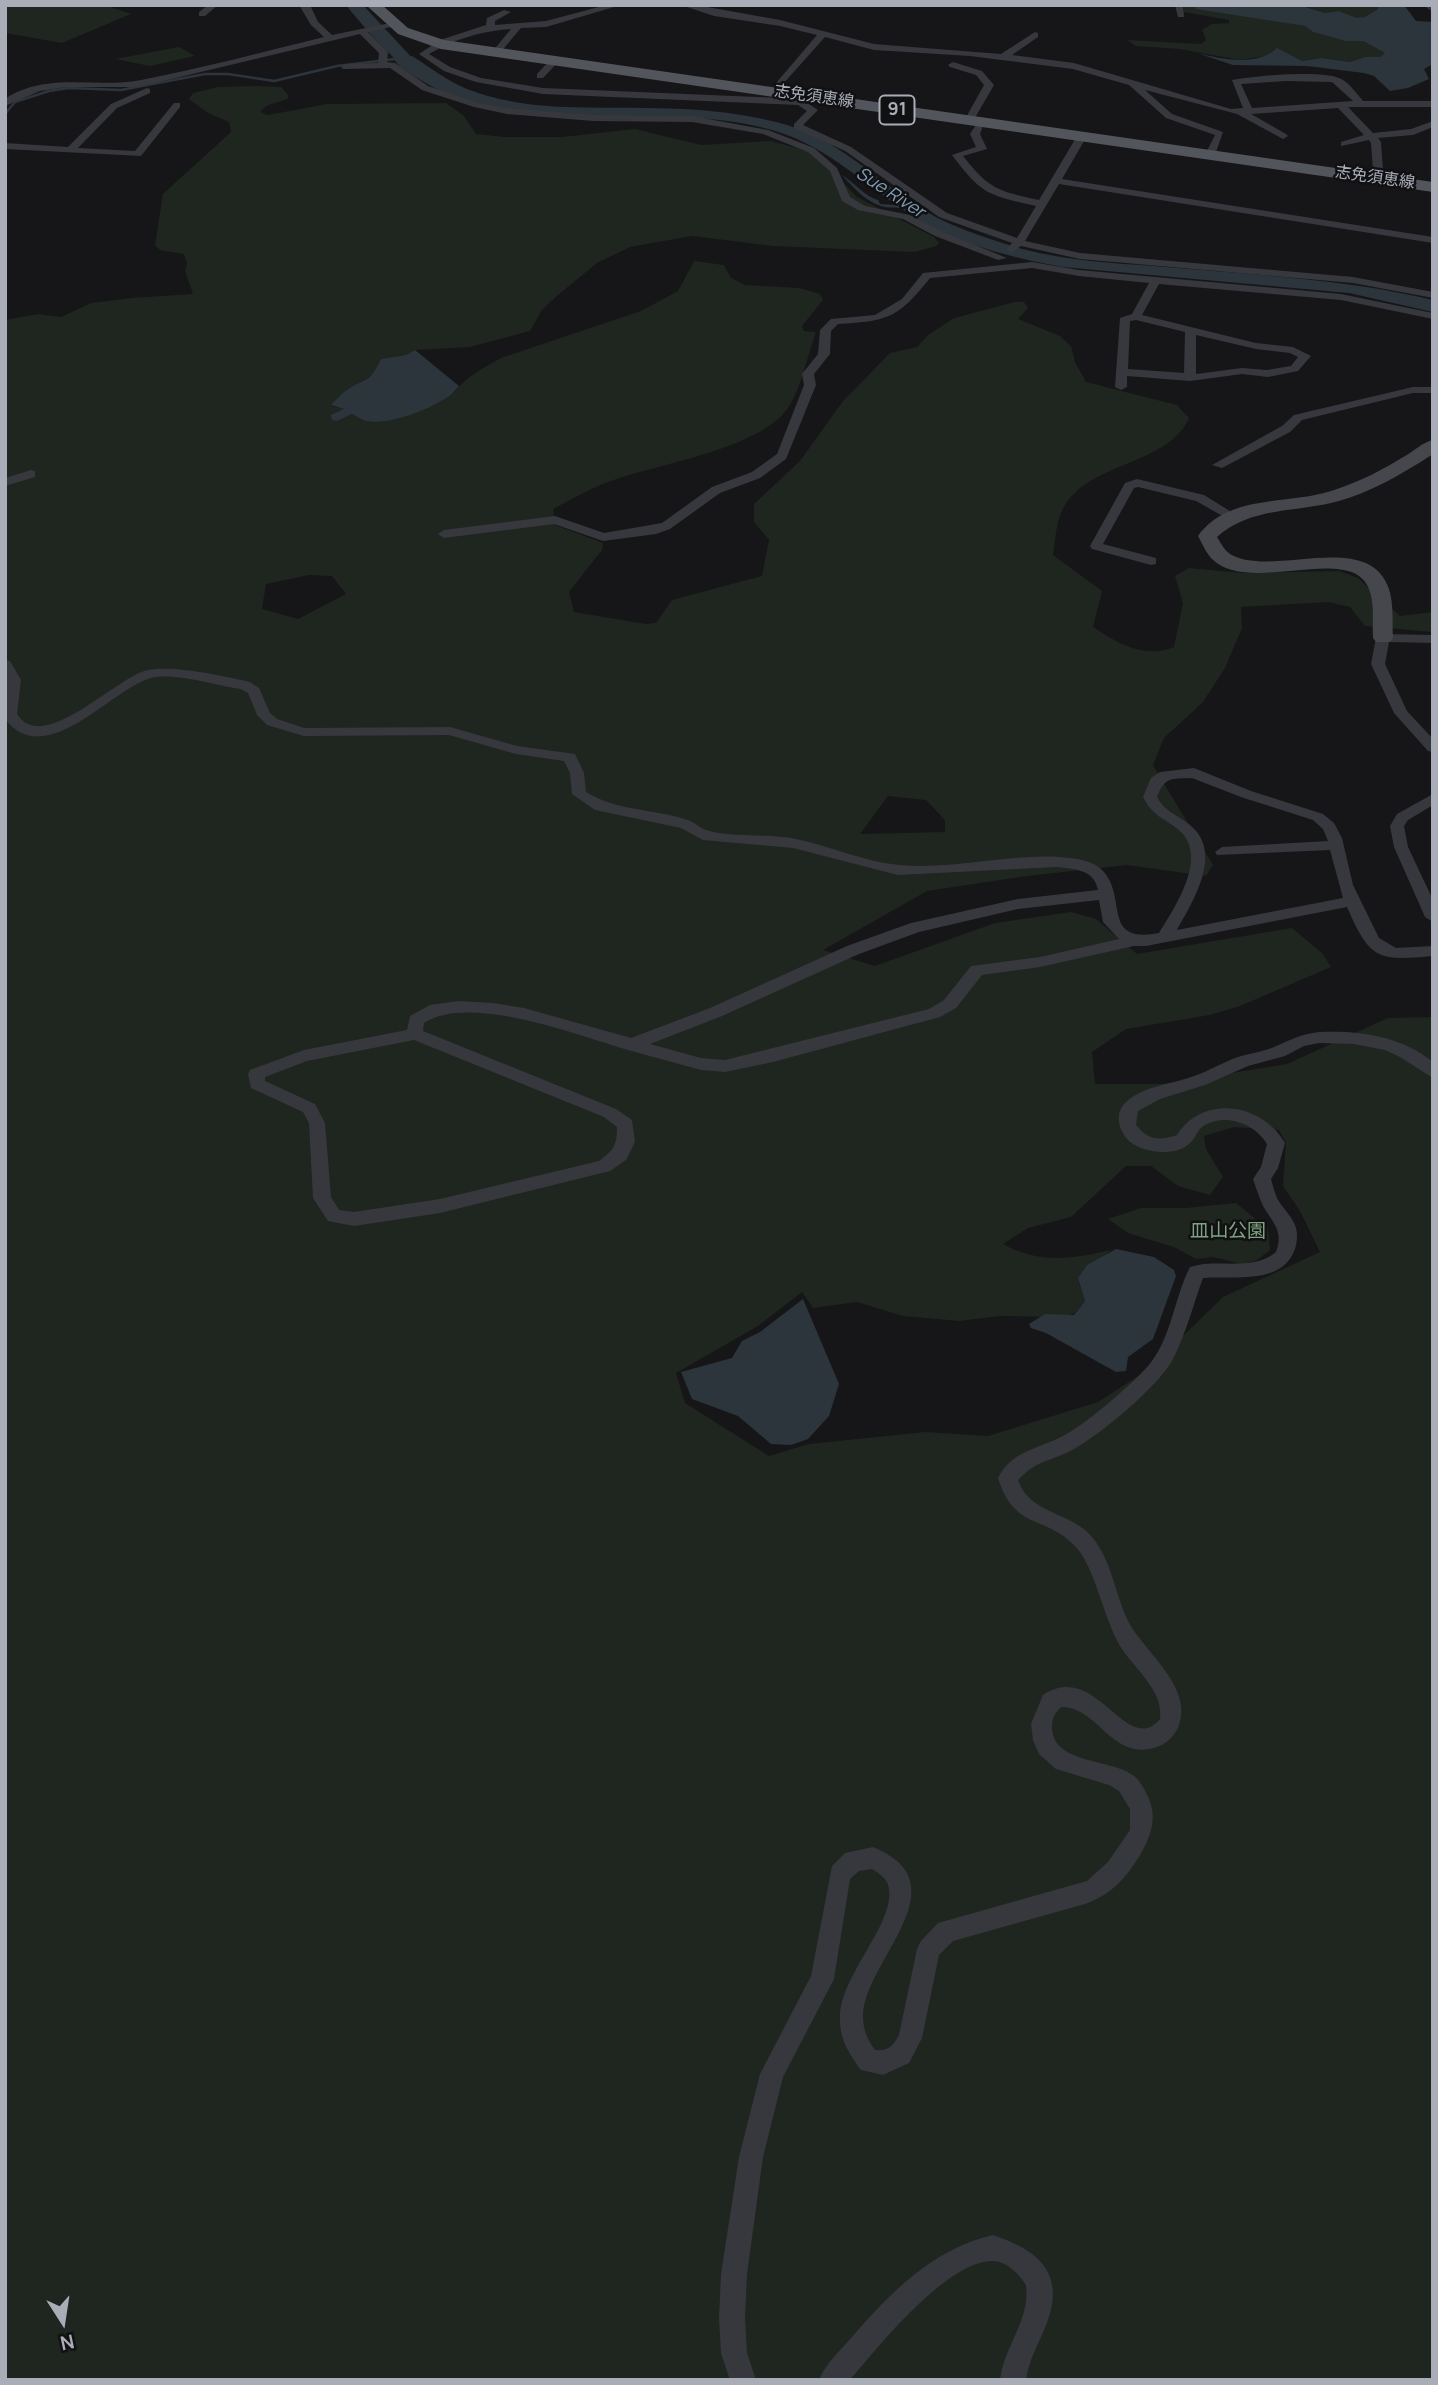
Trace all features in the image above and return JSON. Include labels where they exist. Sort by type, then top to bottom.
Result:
[{"type":"main road","name":"志免須恵線","points":[[373,5],[388,25],[441,44],[1433,187]]},
{"type":"street","points":[[202,14],[214,5]]},
{"type":"street","points":[[303,5],[308,9],[314,23],[331,38]]},
{"type":"street","points":[[617,5],[546,24],[491,28],[468,33],[423,54],[447,69],[479,80],[581,94],[642,94],[691,99],[783,95],[813,110],[797,126],[848,149],[926,206],[962,223],[1019,243],[1080,256],[1317,275],[1433,295]]},
{"type":"street","points":[[685,5],[719,13],[755,17],[899,51],[955,52],[1073,66],[1131,81],[1206,106],[1244,112],[1361,104],[1433,104]]},
{"type":"street","points":[[1427,5],[1433,9]]},
{"type":"street","points":[[491,28],[490,20],[507,12]]},
{"type":"street","points":[[71,150],[105,111],[120,101],[164,83],[388,25]]},
{"type":"street","points":[[496,51],[518,26]]},
{"type":"street","points":[[361,30],[384,52],[383,61]]},
{"type":"street","points":[[783,95],[823,34]]},
{"type":"street","points":[[1002,58],[1035,35]]},
{"type":"street","points":[[540,76],[556,59]]},
{"type":"street","points":[[346,67],[383,61],[395,66],[425,88],[477,105],[541,115],[708,121],[765,132],[811,150],[834,170],[846,199],[862,208],[906,217],[939,234],[1003,258]]},
{"type":"street","points":[[953,65],[979,74],[989,85],[976,121],[975,134],[982,149],[957,155],[978,181],[996,194],[1042,204]]},
{"type":"street","points":[[1244,112],[1245,102],[1235,82],[1286,78],[1333,79],[1339,81],[1361,104]]},
{"type":"street","points":[[1131,81],[1169,116],[1220,134],[1210,155]]},
{"type":"street","points":[[5,103],[24,92],[55,85],[164,83]]},
{"type":"street","points":[[477,105],[510,84]]},
{"type":"street","points":[[1245,102],[1351,93]]},
{"type":"street","points":[[5,146],[138,154],[177,105]]},
{"type":"street","points":[[1341,105],[1376,142],[1378,171],[1368,177]]},
{"type":"street","points":[[1244,112],[1283,136]]},
{"type":"street","points":[[1345,144],[1371,136],[1413,132],[1433,124]]},
{"type":"street","points":[[986,270],[1019,243],[1083,136]]},
{"type":"street","points":[[1056,181],[1433,240]]},
{"type":"street","points":[[444,534],[555,520],[603,537],[666,526],[716,491],[756,475],[782,456],[810,385],[808,374],[824,354],[826,330],[835,321],[878,318],[906,301],[927,275],[1032,265],[1156,281],[1341,297],[1433,316]]},
{"type":"street","points":[[1136,317],[1156,281]]},
{"type":"street","points":[[1121,387],[1125,318],[1136,317],[1256,346],[1293,350],[1305,356],[1294,369],[1277,370],[1273,373],[1242,371],[1190,377],[1123,373]]},
{"type":"street","points":[[1190,377],[1191,331]]},
{"type":"street","points":[[1218,465],[1286,429],[1298,417],[1413,390],[1433,390]]},
{"type":"street","points":[[1431,449],[1355,489],[1330,498],[1253,508],[1232,516],[1217,525],[1208,536],[1217,555],[1231,564],[1265,569],[1328,562],[1352,566],[1376,581],[1381,597],[1383,638],[1378,664],[1401,713],[1433,748]]},
{"type":"street","points":[[5,482],[31,474]]},
{"type":"street","points":[[1151,561],[1097,546],[1129,486],[1137,483],[1200,498],[1232,516]]},
{"type":"street","points":[[1383,638],[1433,639]]},
{"type":"street","points":[[5,664],[13,675],[14,685],[8,706],[10,714],[16,723],[28,729],[43,731],[58,728],[147,675],[157,673],[245,685],[254,691],[264,715],[272,722],[304,732],[450,731],[516,750],[570,757],[577,774],[579,794],[589,802],[600,807],[685,824],[703,835],[793,843],[898,870],[1074,863],[1097,873],[1108,894],[1111,922],[1119,933],[1134,941]]},
{"type":"street","points":[[1166,937],[1195,877],[1197,852],[1188,831],[1155,809],[1150,797],[1156,780],[1165,775],[1194,773],[1246,794],[1318,817],[1329,826],[1337,845],[1345,885],[1366,933],[1382,949],[1394,954],[1433,951]]},
{"type":"street","points":[[1433,799],[1402,817],[1396,826],[1401,847],[1426,885],[1433,917]]},
{"type":"street","points":[[1222,852],[1337,845]]},
{"type":"street","points":[[630,1045],[716,1013],[853,950],[916,927],[1018,904],[1108,894]]},
{"type":"street","points":[[415,1034],[416,1020],[430,1011],[458,1007],[524,1014],[630,1045],[725,1066],[773,1056],[934,1013],[950,1004],[977,970],[1040,962],[1134,941],[1146,941],[1352,901]]},
{"type":"street","points":[[415,1034],[610,1113],[626,1124],[626,1142],[620,1155],[604,1166],[440,1206],[354,1219],[334,1216],[322,1198],[317,1123],[309,1108],[257,1084],[256,1074],[304,1056],[415,1034]]},
{"type":"street","points":[[743,2380],[734,2353],[732,2318],[734,2274],[751,2157],[772,2074],[822,1979],[840,1874],[853,1861],[873,1858],[891,1869],[899,1884],[900,1899],[896,1915],[852,2001],[850,2026],[856,2051],[869,2062],[883,2063],[901,2055],[910,2038],[929,1949],[946,1931],[1097,1888],[1123,1864],[1142,1828],[1139,1799],[1125,1782],[1063,1762],[1046,1747],[1042,1718],[1047,1706],[1057,1697],[1076,1696],[1130,1737],[1153,1740],[1162,1735],[1170,1723],[1171,1702],[1129,1644],[1096,1563],[1080,1537],[1018,1503],[1010,1491],[1008,1478],[1031,1457],[1066,1444],[1099,1421],[1154,1372],[1165,1356],[1196,1272],[1208,1269],[1246,1271],[1265,1267],[1280,1260],[1287,1249],[1289,1230],[1271,1203],[1262,1179],[1269,1168],[1276,1143],[1264,1126],[1241,1116],[1210,1117],[1193,1125],[1183,1140],[1156,1146],[1145,1144],[1133,1136],[1127,1125],[1130,1108],[1140,1099],[1199,1081],[1247,1060],[1277,1053],[1300,1040],[1325,1038],[1365,1041],[1401,1050],[1422,1060],[1433,1072]]},
{"type":"street","points":[[832,2380],[912,2291],[950,2264],[993,2247],[1007,2250],[1029,2265],[1040,2285],[1041,2302],[1013,2380]]},
{"type":"green space","points":[[5,5],[104,5],[131,14],[62,43],[5,33]]},
{"type":"green space","points":[[1184,5],[1305,26],[1313,32],[1345,41],[1363,41],[1386,53],[1380,57],[1365,57],[1350,62],[1321,58],[1302,61],[1284,53],[1240,60],[1180,49],[1136,46],[1127,40],[1201,44],[1206,40],[1202,30],[1212,24],[1229,23],[1229,20],[1184,12]]},
{"type":"green space","points":[[1299,5],[1378,5],[1378,9],[1365,18],[1357,18],[1339,11],[1325,13]]},
{"type":"green space","points":[[179,47],[195,56],[150,66],[115,59]]},
{"type":"green space","points":[[218,87],[281,87],[289,96],[266,106],[260,112],[268,115],[327,104],[446,103],[464,116],[476,134],[562,137],[635,129],[701,145],[771,141],[808,151],[857,197],[934,237],[939,243],[915,252],[773,246],[692,236],[630,247],[597,263],[558,295],[542,310],[530,331],[470,347],[415,350],[406,355],[381,359],[374,375],[363,384],[349,388],[332,406],[345,409],[337,421],[352,414],[368,421],[455,392],[470,377],[501,358],[641,311],[678,291],[694,261],[724,265],[731,278],[745,285],[799,288],[820,294],[823,300],[802,326],[804,331],[816,332],[800,381],[788,408],[774,422],[732,445],[611,481],[553,509],[555,525],[603,543],[602,550],[569,592],[574,612],[646,624],[656,623],[672,600],[762,576],[769,540],[754,522],[754,504],[800,461],[843,401],[890,353],[917,347],[928,335],[954,318],[1024,302],[1028,308],[1018,319],[1060,336],[1071,346],[1075,362],[1086,382],[1177,405],[1189,418],[1178,434],[1163,446],[1087,483],[1072,496],[1061,513],[1053,555],[1102,591],[1093,627],[1132,648],[1152,651],[1174,647],[1183,603],[1175,576],[1189,568],[1242,573],[1339,571],[1358,578],[1400,616],[1433,612],[1433,632],[1365,626],[1350,607],[1328,602],[1241,607],[1242,628],[1225,668],[1203,702],[1164,738],[1153,765],[1213,865],[1206,876],[1127,865],[927,891],[823,950],[875,966],[995,923],[1071,912],[1096,919],[1137,954],[1292,928],[1323,954],[1331,967],[1240,1006],[1210,1015],[1126,1029],[1092,1052],[1095,1084],[1164,1084],[1287,1064],[1388,1018],[1433,1017],[1433,2380],[5,2380],[5,320],[38,314],[61,317],[91,303],[193,294],[185,271],[187,263],[184,254],[160,250],[155,245],[163,194],[231,132],[229,122],[208,113],[189,99],[193,93]],"holes":[[[309,575],[332,576],[346,594],[298,619],[262,609],[266,584]],[[888,796],[926,800],[945,820],[945,832],[860,834]],[[1234,1127],[1279,1130],[1286,1143],[1283,1186],[1300,1211],[1320,1252],[1223,1297],[1149,1369],[1098,1402],[988,1436],[925,1432],[809,1444],[769,1456],[685,1403],[676,1373],[758,1326],[802,1292],[813,1308],[857,1302],[903,1316],[959,1321],[1000,1316],[1063,1317],[1075,1313],[1085,1301],[1078,1278],[1111,1250],[1056,1258],[1030,1255],[1003,1244],[1028,1228],[1071,1217],[1126,1166],[1151,1166],[1178,1186],[1210,1195],[1223,1177],[1206,1149],[1204,1136]]]},
{"type":"green space","name":"皿山公園","points":[[1236,1203],[1268,1229],[1270,1250],[1256,1261],[1241,1264],[1213,1257],[1196,1259],[1174,1247],[1128,1233],[1108,1219],[1141,1208],[1186,1208]]},
{"type":"water","points":[[1194,5],[1299,5],[1325,13],[1339,11],[1357,18],[1365,17],[1378,9],[1378,5],[1404,5],[1416,21],[1433,22],[1433,64],[1424,69],[1429,79],[1408,88],[1390,91],[1374,76],[1364,73],[1307,66],[1233,65],[1197,53],[1249,60],[1269,54],[1277,48],[1302,61],[1321,58],[1350,62],[1365,57],[1380,57],[1385,53],[1363,41],[1345,41],[1313,32],[1305,26],[1196,9]]},
{"type":"water","name":"Sue River","points":[[412,56],[460,86],[510,101],[554,106],[710,111],[776,122],[798,129],[837,148],[908,200],[937,217],[979,235],[1031,251],[1089,261],[1267,275],[1367,287],[1433,300],[1433,312],[1349,293],[1063,267],[1011,256],[945,233],[902,209],[875,204],[842,175],[880,204],[896,205],[821,152],[772,130],[728,121],[682,117],[542,114],[497,108],[454,96],[408,72],[394,59]]},
{"type":"water","points":[[415,350],[459,386],[453,393],[430,407],[403,417],[377,422],[352,414],[337,421],[332,420],[331,415],[344,409],[331,405],[348,389],[371,376],[381,359],[406,355]]},
{"type":"water","points":[[1116,1249],[1154,1257],[1174,1270],[1176,1276],[1153,1339],[1128,1357],[1126,1371],[1116,1372],[1046,1333],[1031,1328],[1029,1324],[1045,1314],[1074,1315],[1085,1301],[1078,1278],[1087,1265]]},
{"type":"water","points":[[803,1299],[839,1384],[829,1416],[808,1439],[791,1445],[771,1444],[738,1416],[692,1399],[681,1372],[732,1358],[742,1341],[760,1332]]},
{"type":"waterway","points":[[354,5],[408,63],[438,82]]},
{"type":"waterway","points":[[5,114],[15,102],[49,91],[69,88],[121,90],[205,74],[228,74],[274,81],[337,66],[403,58]]}]
